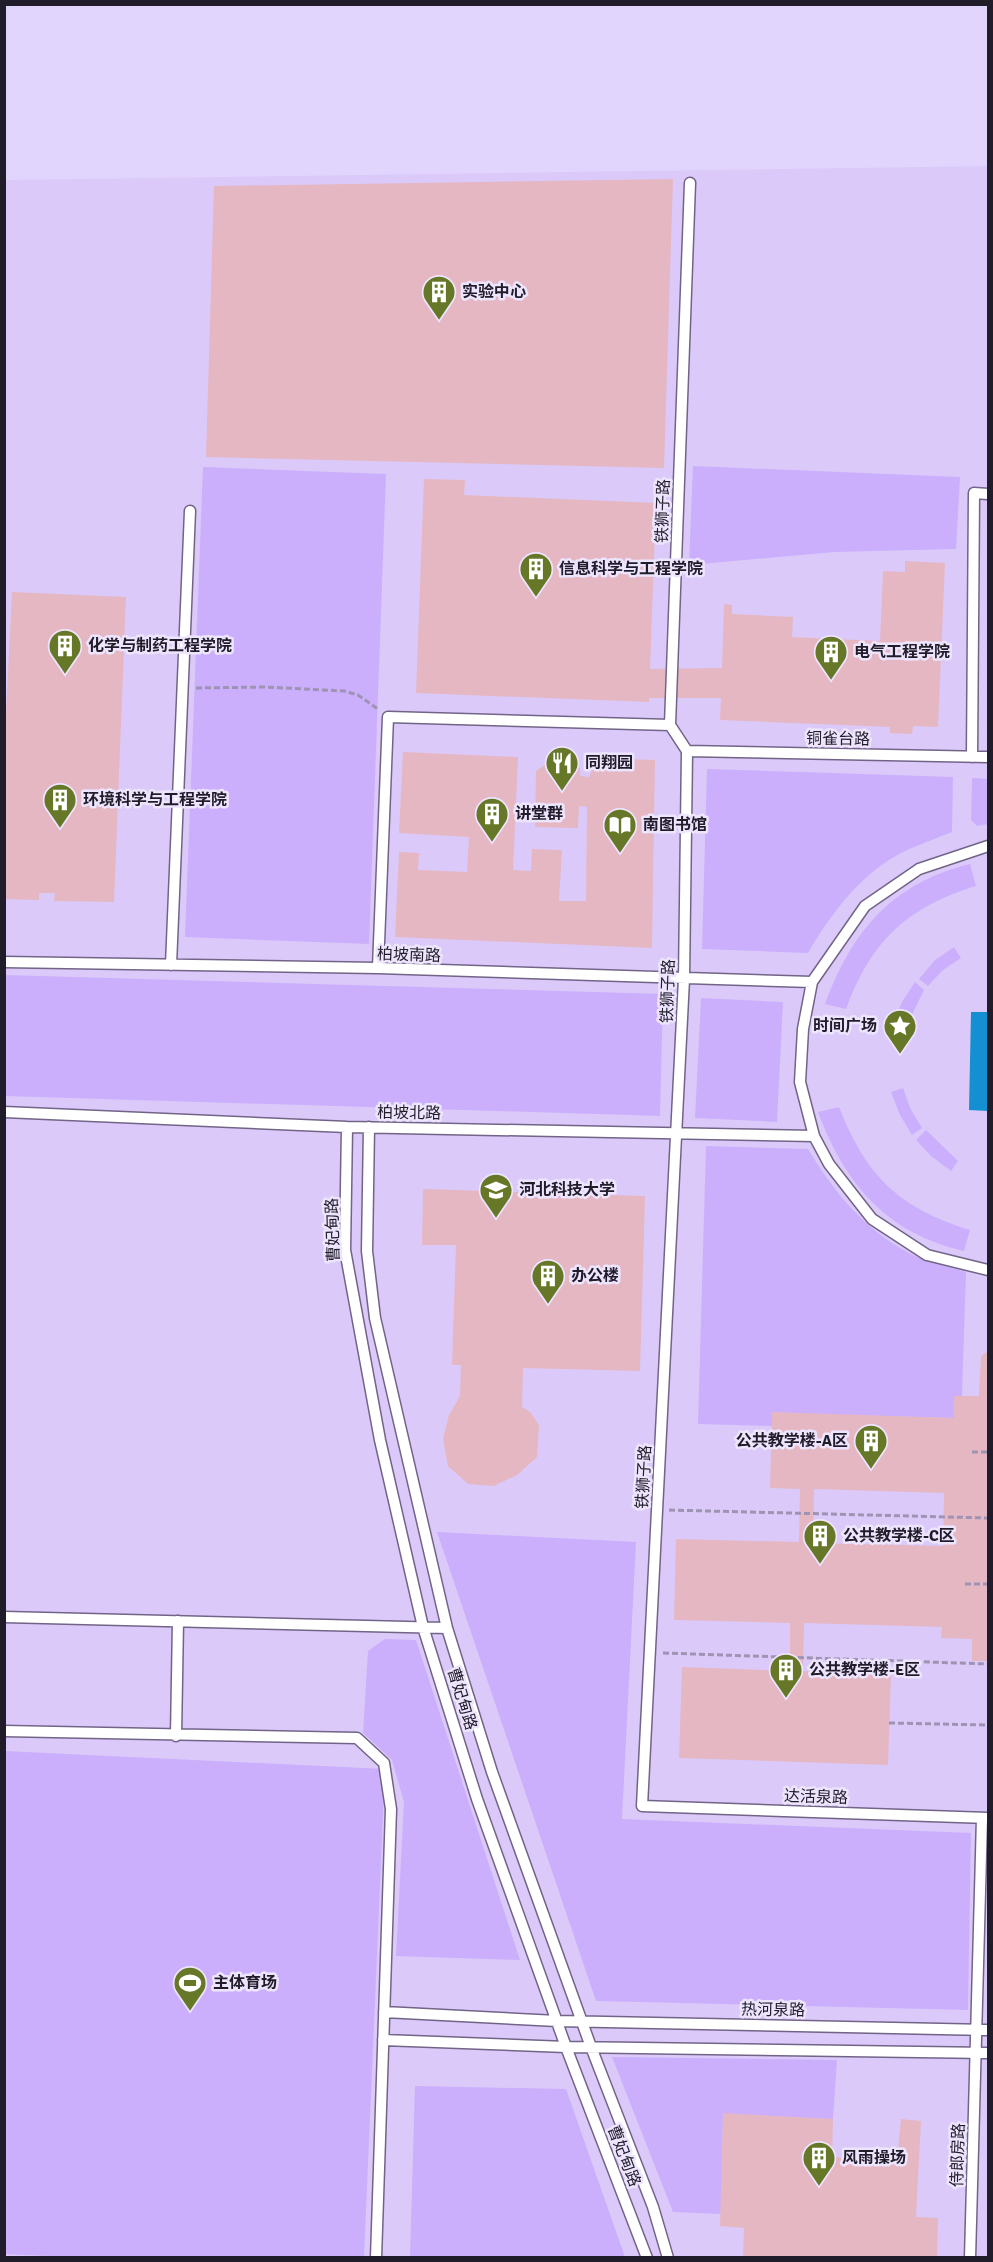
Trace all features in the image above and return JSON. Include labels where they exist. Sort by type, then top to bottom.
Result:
[{"type":"lane","name":"铁狮子路","points":[[670,725],[690,183]]},
{"type":"lane","points":[[972,757],[974,493],[988,494]]},
{"type":"lane","points":[[171,965],[190,511]]},
{"type":"lane","points":[[378,968],[388,717],[670,725],[687,751]]},
{"type":"lane","name":"铁狮子路","points":[[642,1806],[684,979],[687,751]]},
{"type":"lane","name":"铜雀台路","points":[[687,751],[988,757]]},
{"type":"lane","points":[[988,846],[919,869],[865,906],[812,982],[803,1029],[800,1083],[814,1136],[829,1164],[872,1219],[927,1255],[988,1270]]},
{"type":"lane","name":"柏坡南路","points":[[4,962],[378,968],[812,982]]},
{"type":"lane","name":"柏坡北路","points":[[4,1112],[369,1127],[814,1136]]},
{"type":"lane","name":"曹妃甸路","points":[[347,1126],[345,1250],[380,1440],[423,1627],[477,1799],[566,2047],[647,2258]]},
{"type":"lane","name":"曹妃甸路","points":[[369,1127],[368,1251],[375,1318],[447,1628],[492,1772],[591,2047],[653,2207],[668,2258]]},
{"type":"lane","points":[[4,1617],[447,1628]]},
{"type":"lane","points":[[176,1736],[178,1621]]},
{"type":"lane","points":[[4,1731],[357,1738],[384,1763],[391,1809],[376,2258]]},
{"type":"lane","name":"达活泉路","points":[[642,1806],[985,1818]]},
{"type":"lane","name":"侍郎房路","points":[[970,2258],[985,1818]]},
{"type":"lane","name":"热河泉路","points":[[384,2012],[557,2021],[988,2030]]},
{"type":"lane","points":[[383,2040],[566,2047],[988,2053]]},
{"type":"path","points":[[182,688],[266,687],[344,691],[358,695],[388,717]]},
{"type":"path","points":[[972,1452],[988,1452]]},
{"type":"path","points":[[657,1510],[988,1518]]},
{"type":"path","points":[[965,1584],[988,1584]]},
{"type":"path","points":[[650,1652],[988,1664]]},
{"type":"path","points":[[889,1724],[988,1725]]},
{"type":"shaded area","name":"河北科技大学","points":[[988,166],[988,2257],[5,2257],[4,180]]},
{"type":"shaded area","points":[[693,466],[960,477],[956,549],[835,552],[689,565]]},
{"type":"shaded area","points":[[203,467],[386,474],[369,944],[185,937]]},
{"type":"shaded area","points":[[707,769],[953,777],[952,832],[905,851],[875,870],[849,894],[808,953],[702,949]]},
{"type":"shaded area","points":[[972,778],[988,779],[988,824],[977,826],[971,820]]},
{"type":"shaded area","points":[[970,864],[976,886],[930,905],[911,916],[894,930],[867,964],[846,1009],[825,1004],[848,954],[878,914],[897,897],[918,884],[942,872]]},
{"type":"shaded area","points":[[954,947],[961,958],[943,970],[928,986],[919,979],[935,960]]},
{"type":"shaded area","points":[[5,975],[663,994],[660,1116],[5,1096]]},
{"type":"shaded area","points":[[915,982],[924,990],[905,1029],[893,1025],[902,1002]]},
{"type":"shaded area","points":[[701,998],[783,1002],[777,1122],[695,1118]]},
{"type":"shaded area","points":[[903,1088],[910,1108],[922,1128],[912,1135],[900,1115],[891,1092]]},
{"type":"shaded area","points":[[839,1107],[861,1152],[888,1186],[904,1200],[923,1211],[970,1230],[964,1251],[936,1243],[912,1232],[872,1202],[855,1183],[841,1162],[818,1112]]},
{"type":"shaded area","points":[[926,1130],[958,1161],[951,1171],[931,1156],[916,1140]]},
{"type":"shaded area","points":[[706,1146],[808,1149],[828,1180],[851,1208],[878,1233],[909,1253],[966,1272],[962,1396],[954,1396],[954,1418],[773,1413],[772,1426],[698,1424]]},
{"type":"shaded area","points":[[437,1532],[636,1542],[622,1819],[971,1833],[968,2010],[596,2001]]},
{"type":"shaded area","points":[[385,1639],[416,1640],[520,1960],[396,1956],[404,1802],[392,1760],[363,1733],[368,1651]]},
{"type":"shaded area","name":"主体育场","points":[[5,1751],[385,1769],[364,2257],[91,2258],[5,2254]]},
{"type":"shaded area","points":[[612,2057],[837,2060],[833,2119],[723,2114],[721,2214],[673,2212]]},
{"type":"shaded area","points":[[415,2086],[566,2089],[625,2257],[410,2257]]},
{"type":"water","points":[[971,1012],[988,1012],[988,1111],[969,1110]]},
{"type":"building","name":"实验中心","points":[[673,179],[664,468],[206,457],[214,186]]},
{"type":"building","name":"信息科学与工程学院","points":[[424,479],[465,480],[464,495],[656,503],[650,669],[722,668],[724,604],[732,605],[732,614],[793,617],[792,637],[880,641],[883,571],[905,572],[905,561],[945,563],[938,727],[913,726],[912,734],[890,733],[890,727],[720,720],[721,698],[649,698],[649,702],[416,693]]},
{"type":"building","points":[[12,592],[126,597],[114,902],[54,901],[55,893],[39,893],[39,900],[4,899],[4,753]]},
{"type":"building","points":[[403,752],[518,757],[513,870],[531,871],[532,849],[562,850],[559,901],[586,901],[587,807],[579,806],[578,828],[535,827],[536,771],[551,761],[568,761],[580,768],[580,776],[589,777],[598,758],[655,760],[652,948],[395,937],[399,852],[419,853],[418,870],[467,872],[469,837],[399,833]]},
{"type":"building","name":"办公楼","points":[[423,1189],[645,1196],[640,1371],[523,1368],[522,1407],[530,1412],[539,1425],[537,1457],[517,1475],[494,1486],[468,1484],[448,1466],[443,1439],[449,1415],[460,1396],[461,1365],[452,1365],[456,1245],[422,1245]]},
{"type":"building","points":[[988,1351],[988,1661],[972,1661],[972,1639],[941,1638],[942,1627],[804,1623],[803,1671],[891,1674],[888,1765],[679,1758],[682,1667],[790,1671],[790,1623],[674,1620],[676,1539],[799,1542],[800,1489],[770,1488],[772,1412],[954,1418],[954,1396],[979,1396],[981,1356]],"holes":[[[814,1489],[944,1493],[943,1546],[813,1543]]]},
{"type":"building","name":"风雨操场","points":[[723,2113],[833,2119],[832,2157],[897,2160],[901,2119],[921,2121],[916,2217],[938,2218],[937,2258],[743,2258],[744,2228],[720,2226]]},
{"type":"place","name":"实验中心","points":[[439,321]]},
{"type":"place","name":"信息科学与工程学院","points":[[536,598]]},
{"type":"place","name":"化学与制药工程学院","points":[[65,675]]},
{"type":"place","name":"电气工程学院","points":[[831,681]]},
{"type":"place","name":"同翔园","points":[[562,792]]},
{"type":"place","name":"环境科学与工程学院","points":[[60,829]]},
{"type":"place","name":"讲堂群","points":[[492,843]]},
{"type":"place","name":"南图书馆","points":[[620,854]]},
{"type":"place","name":"时间广场","points":[[900,1055]]},
{"type":"place","name":"河北科技大学","points":[[496,1219]]},
{"type":"place","name":"办公楼","points":[[548,1305]]},
{"type":"place","name":"公共教学楼-A区","points":[[871,1470]]},
{"type":"place","name":"公共教学楼-C区","points":[[820,1565]]},
{"type":"place","name":"公共教学楼-E区","points":[[786,1699]]},
{"type":"place","name":"主体育场","points":[[190,2012]]},
{"type":"place","name":"风雨操场","points":[[819,2187]]}]
